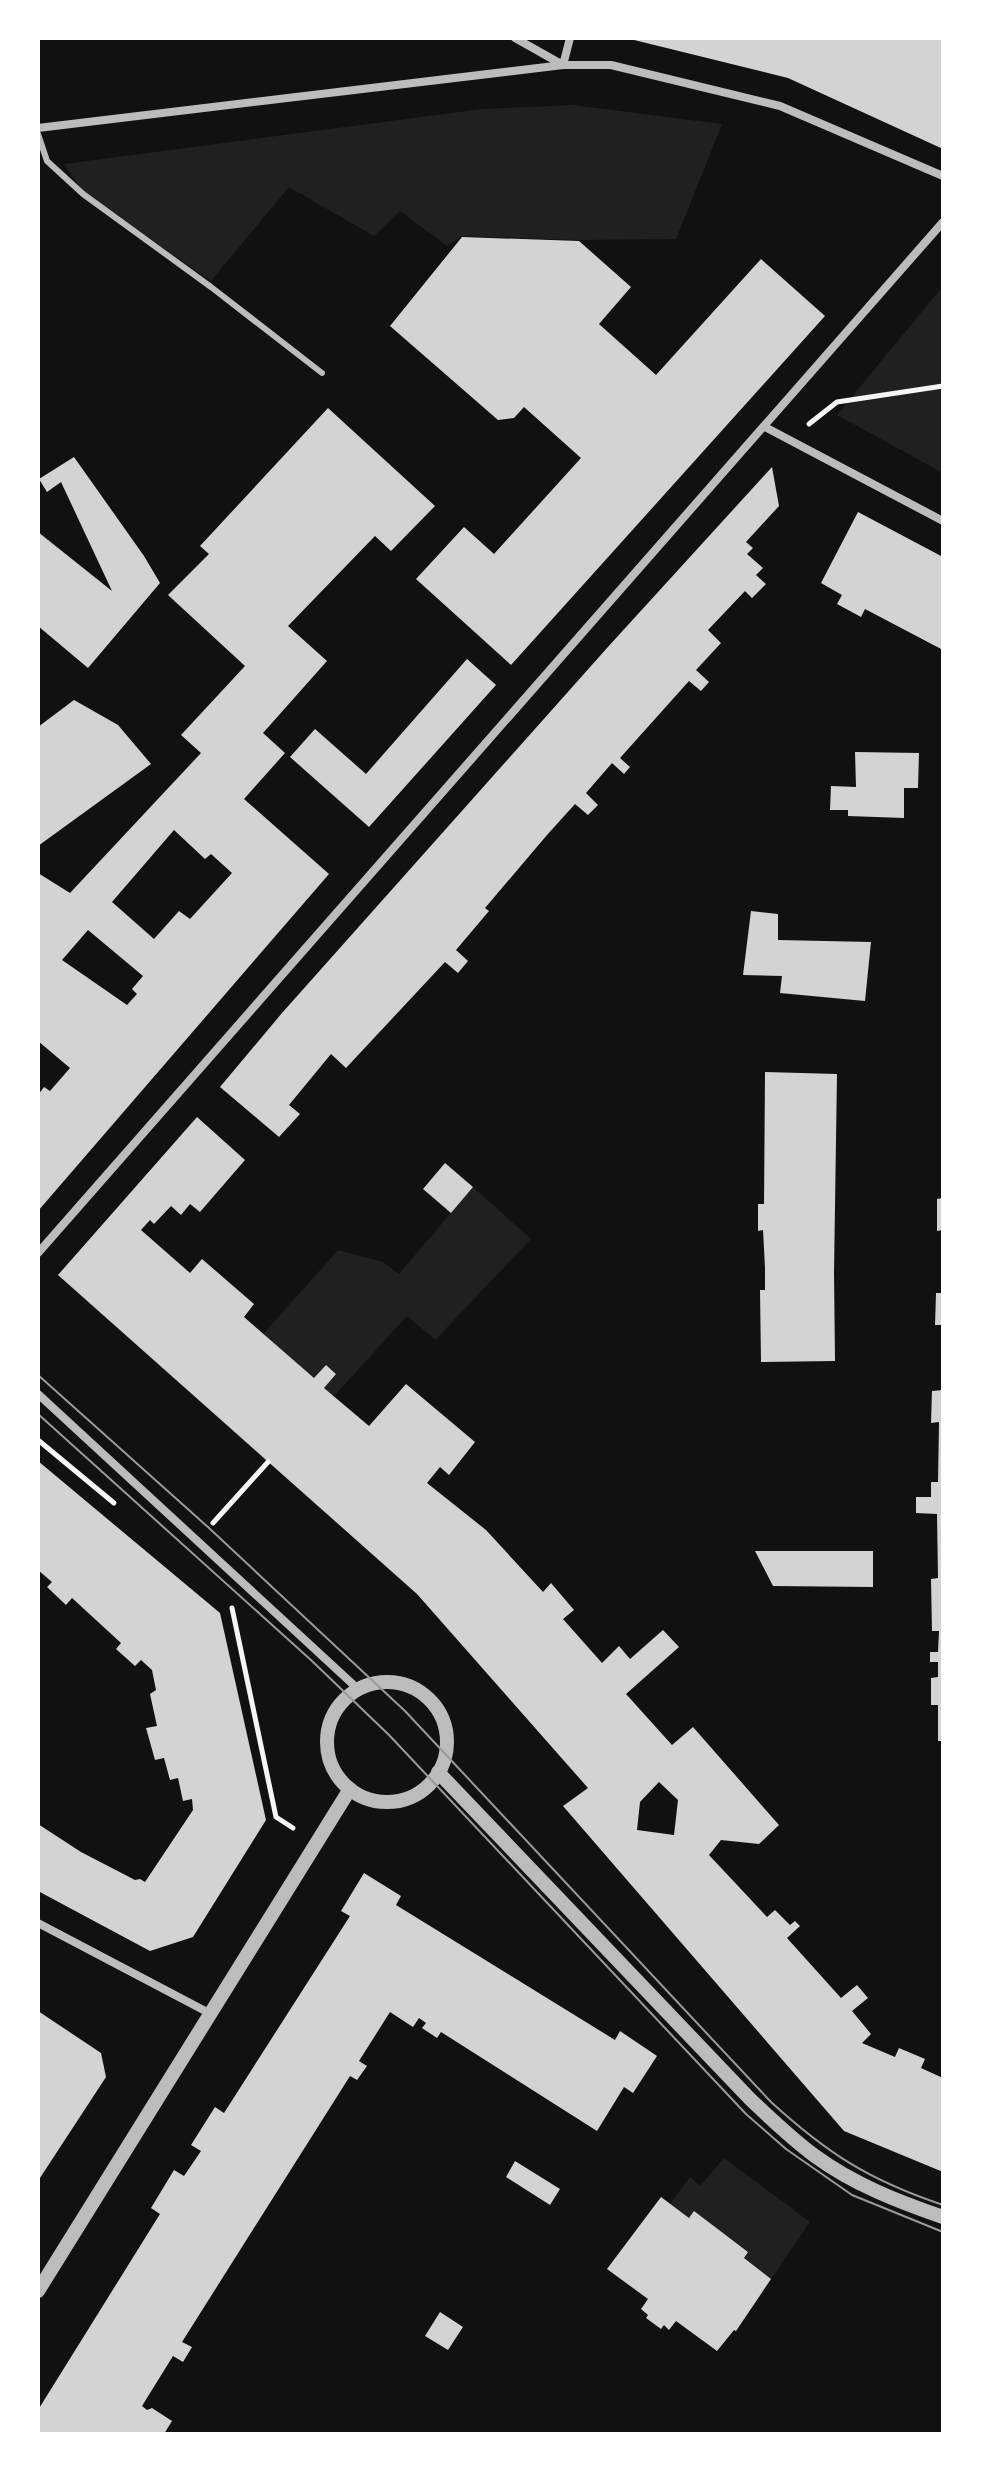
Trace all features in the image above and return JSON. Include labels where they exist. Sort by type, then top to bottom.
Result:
[{"type":"street","points":[[515,38],[563,65]]},
{"type":"street","points":[[563,65],[570,38]]},
{"type":"street","points":[[38,131],[563,65],[611,65],[780,106],[943,176]]},
{"type":"street","points":[[38,1253],[943,222]]},
{"type":"street","points":[[765,427],[943,521]]},
{"type":"street","points":[[38,1394],[358,1689]]},
{"type":"street","points":[[389,1682],[402,1684],[425,1695],[446,1728],[445,1754],[438,1772],[421,1791],[393,1802],[363,1797],[350,1789],[338,1777],[330,1761],[327,1743],[329,1726],[337,1709],[358,1689],[389,1682]]},
{"type":"street","points":[[438,1772],[784,2131],[817,2158],[864,2185],[943,2217]]},
{"type":"street","points":[[38,2291],[350,1789]]},
{"type":"street","points":[[38,1923],[211,2014]]},
{"type":"lane","points":[[38,131],[47,161],[83,194],[322,373]]},
{"type":"path","points":[[788,440],[837,402],[943,386]]},
{"type":"path","points":[[38,1440],[92,1485]]},
{"type":"path","points":[[198,1539],[268,1462]]},
{"type":"path","points":[[232,1607],[276,1817],[316,1843]]},
{"type":"shaded area","points":[[573,105],[722,124],[676,239],[462,236],[447,246],[400,211],[374,236],[289,187],[211,281],[84,193],[64,164],[482,109]]},
{"type":"shaded area","points":[[943,286],[943,473],[837,415]]},
{"type":"shaded area","points":[[473,1187],[531,1239],[435,1340],[407,1316],[334,1396],[324,1388],[336,1373],[326,1365],[314,1378],[263,1334],[338,1250],[383,1262],[399,1274]]},
{"type":"shaded area","points":[[724,2158],[810,2222],[771,2279],[744,2258],[748,2251],[694,2212],[689,2218],[670,2204],[690,2177],[700,2186]]},
{"type":"building","points":[[626,38],[943,38],[943,149],[788,78]]},
{"type":"building","points":[[462,237],[579,241],[631,287],[599,324],[656,375],[761,259],[825,316],[511,665],[416,579],[464,527],[494,554],[581,458],[524,407],[514,418],[498,420],[390,326]]},
{"type":"building","points":[[328,408],[435,506],[391,551],[375,536],[288,626],[327,661],[263,733],[285,753],[244,799],[329,874],[38,1211],[38,1095],[44,1087],[50,1091],[70,1068],[38,1041],[38,873],[70,893],[201,753],[181,735],[245,666],[168,595],[209,554],[200,546]],"holes":[[[174,830],[205,859],[211,854],[232,873],[190,919],[179,911],[154,939],[112,902]],[[88,930],[143,976],[132,989],[137,994],[127,1005],[62,960]]]},
{"type":"building","points":[[74,457],[160,583],[88,668],[38,626],[38,532],[112,591],[61,482],[47,492],[39,479]]},
{"type":"building","points":[[772,467],[779,506],[746,542],[753,548],[747,554],[763,568],[756,575],[766,584],[752,598],[745,591],[708,630],[721,643],[696,670],[709,682],[701,691],[689,681],[620,758],[630,767],[624,774],[612,763],[586,793],[598,805],[588,815],[575,804],[547,835],[485,908],[489,911],[456,950],[468,961],[458,973],[445,962],[346,1068],[331,1054],[289,1105],[300,1114],[279,1137],[220,1087],[282,1013]]},
{"type":"building","points":[[858,512],[943,557],[943,650],[865,609],[861,617],[837,604],[842,595],[821,583]]},
{"type":"building","points":[[467,659],[496,685],[369,827],[290,757],[315,729],[366,774]]},
{"type":"building","points":[[74,700],[118,725],[151,764],[38,846],[38,727]]},
{"type":"building","points":[[855,752],[919,753],[918,788],[904,788],[904,818],[848,816],[848,810],[830,810],[831,786],[856,787]]},
{"type":"building","points":[[751,911],[778,914],[778,940],[871,942],[865,1001],[780,993],[782,976],[743,975]]},
{"type":"building","points":[[765,1072],[837,1074],[835,1361],[761,1362],[760,1290],[765,1290],[765,1268],[763,1230],[758,1231],[758,1204],[764,1204]]},
{"type":"building","points":[[197,1117],[245,1160],[200,1212],[190,1204],[181,1215],[171,1206],[154,1224],[150,1220],[141,1230],[190,1273],[202,1259],[254,1304],[244,1317],[314,1378],[326,1365],[336,1374],[324,1388],[369,1426],[406,1384],[475,1442],[449,1475],[440,1467],[427,1483],[486,1530],[543,1592],[551,1583],[574,1610],[563,1619],[602,1663],[619,1646],[630,1659],[663,1630],[679,1647],[626,1694],[672,1745],[693,1727],[779,1825],[759,1844],[721,1840],[709,1855],[767,1917],[775,1910],[790,1925],[795,1921],[800,1926],[787,1938],[841,1998],[857,1985],[868,1998],[852,2011],[871,2034],[862,2043],[895,2057],[899,2048],[925,2059],[921,2068],[943,2078],[943,2172],[844,2131],[563,1806],[588,1788],[417,1594],[58,1275]],"holes":[[[659,1782],[678,1800],[674,1835],[637,1830],[640,1802]]]},
{"type":"building","points":[[445,1163],[473,1187],[451,1213],[423,1189]]},
{"type":"building","points":[[943,1198],[943,1230],[937,1231],[937,1199]]},
{"type":"building","points":[[936,1293],[943,1293],[943,1325],[935,1325]]},
{"type":"building","points":[[943,1390],[943,1741],[938,1741],[938,1705],[931,1705],[931,1678],[938,1677],[938,1662],[930,1662],[930,1652],[938,1652],[939,1631],[932,1631],[931,1579],[938,1578],[937,1514],[916,1513],[916,1497],[931,1497],[931,1482],[938,1482],[939,1422],[931,1423],[932,1391]]},
{"type":"building","points":[[38,1461],[220,1613],[266,1820],[193,1937],[150,1951],[38,1891],[38,1824],[81,1852],[135,1880],[145,1882],[193,1810],[192,1799],[183,1801],[178,1778],[170,1780],[164,1758],[155,1760],[146,1728],[157,1726],[150,1694],[156,1690],[152,1670],[141,1660],[135,1666],[116,1649],[121,1643],[72,1598],[66,1605],[47,1587],[52,1582],[38,1570]]},
{"type":"building","points":[[755,1551],[873,1551],[873,1587],[773,1586]]},
{"type":"building","points":[[364,1873],[401,1896],[396,1905],[615,2040],[620,2031],[657,2056],[633,2093],[624,2087],[597,2131],[441,2032],[437,2038],[422,2028],[426,2023],[419,2018],[413,2027],[390,2012],[359,2061],[367,2066],[357,2080],[350,2076],[182,2342],[192,2347],[183,2362],[173,2356],[142,2406],[147,2410],[152,2408],[172,2421],[164,2434],[38,2434],[38,2410],[160,2214],[151,2208],[174,2170],[184,2176],[201,2151],[191,2145],[215,2107],[224,2113],[350,1916],[341,1911]]},
{"type":"building","points":[[38,2011],[101,2053],[106,2077],[38,2181]]},
{"type":"building","points":[[515,2161],[560,2189],[550,2205],[506,2177]]},
{"type":"building","points":[[661,2197],[689,2218],[694,2211],[748,2252],[744,2258],[771,2279],[736,2331],[717,2351],[676,2321],[669,2330],[664,2325],[661,2329],[646,2318],[648,2315],[641,2309],[648,2299],[607,2269]]},
{"type":"building","points":[[440,2312],[463,2327],[448,2350],[425,2336]]},
{"type":"tram line","points":[[38,1375],[209,1528],[405,1711],[771,2102],[812,2137],[851,2164],[893,2186],[943,2205]]},
{"type":"tram line","points":[[38,1414],[312,1661],[389,1735],[746,2114],[786,2149],[852,2195],[943,2232]]}]
